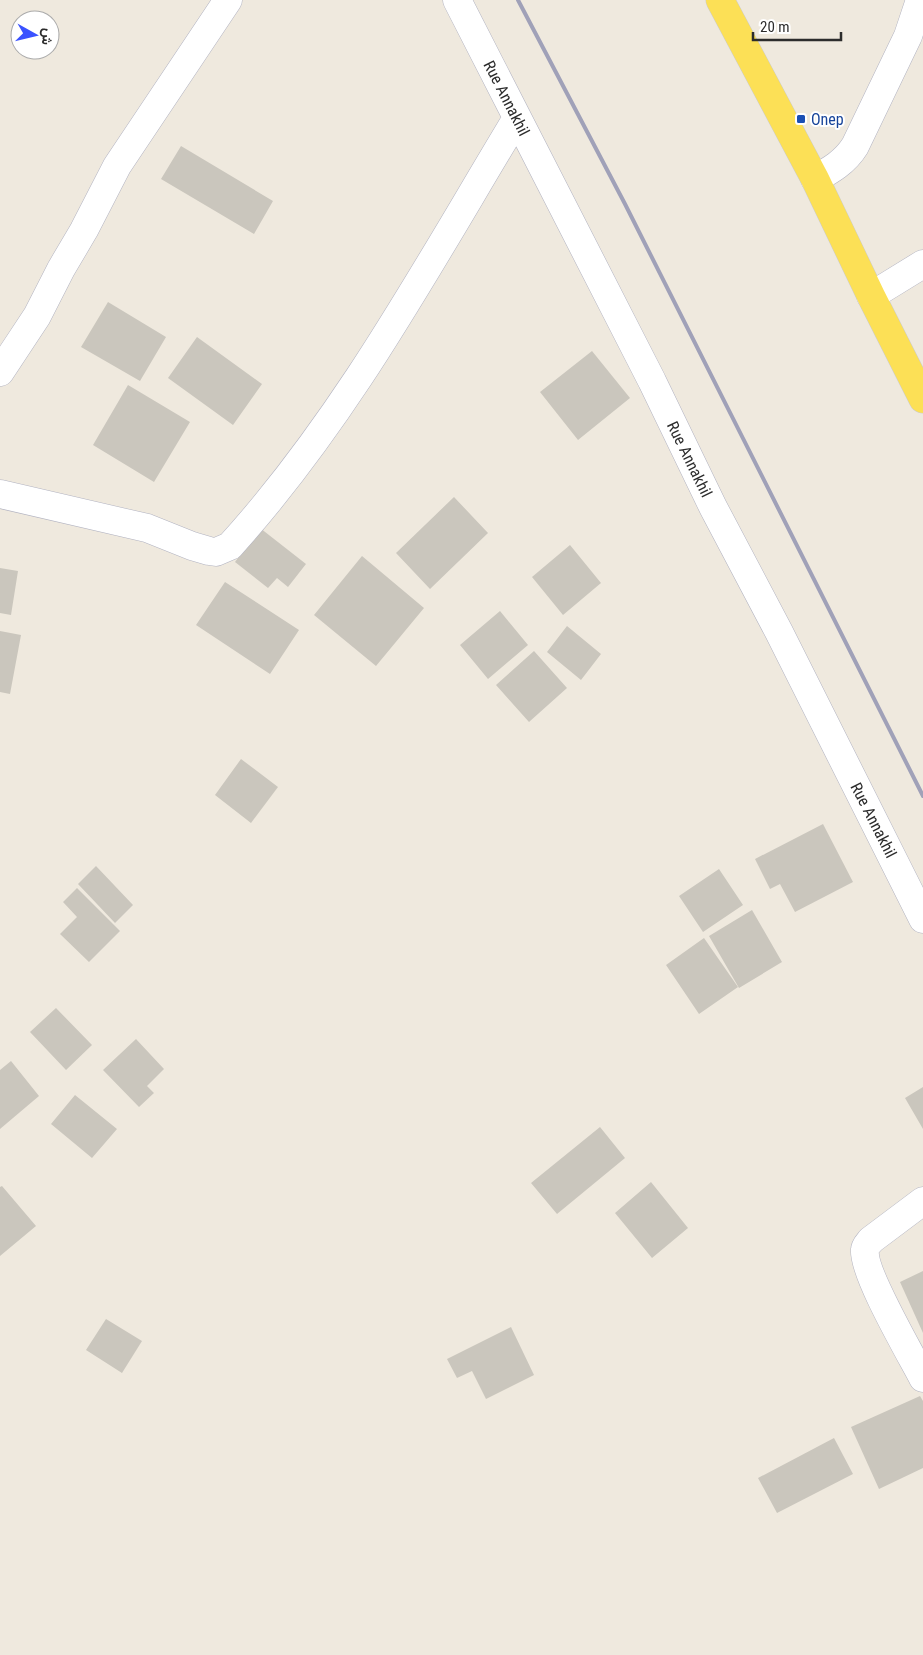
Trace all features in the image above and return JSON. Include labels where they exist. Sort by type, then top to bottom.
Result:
[{"type":"main road","points":[[720,0],[815,179],[923,399]]},
{"type":"street","points":[[0,372],[37,316],[118,166],[228,0]]},
{"type":"street","name":"Rue Annakhil","points":[[457,0],[652,381],[713,507],[779,632],[923,919]]},
{"type":"street","points":[[815,179],[839,165],[848,157],[916,41],[920,0]]},
{"type":"street","points":[[0,494],[147,528],[209,551],[216,552],[227,548],[247,527],[296,467],[370,362],[517,118]]},
{"type":"street","points":[[871,296],[923,264]]},
{"type":"street","points":[[923,1201],[871,1240],[866,1246],[865,1254],[868,1268],[892,1322],[923,1378]]},
{"type":"building","points":[[181,146],[273,201],[254,234],[161,179]]},
{"type":"building","points":[[108,302],[166,337],[140,381],[81,347]]},
{"type":"building","points":[[197,337],[262,384],[233,425],[168,378]]},
{"type":"building","points":[[592,351],[630,398],[578,440],[540,392]]},
{"type":"building","points":[[128,385],[190,422],[154,482],[93,445]]},
{"type":"building","points":[[454,497],[488,533],[430,589],[396,553]]},
{"type":"building","points":[[260,528],[306,564],[288,587],[277,578],[268,588],[235,562]]},
{"type":"building","points":[[570,545],[601,583],[563,615],[532,577]]},
{"type":"building","points":[[362,556],[424,608],[376,666],[314,615]]},
{"type":"building","points":[[0,568],[18,571],[11,615],[0,613]]},
{"type":"building","points":[[225,582],[299,630],[270,674],[196,625]]},
{"type":"building","points":[[500,611],[528,645],[488,679],[460,645]]},
{"type":"building","points":[[567,626],[601,654],[581,680],[547,652]]},
{"type":"building","points":[[0,631],[21,635],[10,694],[0,692]]},
{"type":"building","points":[[534,651],[567,688],[529,722],[496,685]]},
{"type":"building","points":[[241,759],[278,787],[251,823],[215,795]]},
{"type":"building","points":[[823,824],[853,882],[795,912],[780,884],[770,889],[755,859]]},
{"type":"building","points":[[96,866],[133,905],[115,923],[78,884]]},
{"type":"building","points":[[719,869],[743,905],[703,932],[679,896]]},
{"type":"building","points":[[77,888],[120,931],[89,962],[60,934],[77,917],[63,902]]},
{"type":"building","points":[[752,910],[782,962],[739,988],[709,936]]},
{"type":"building","points":[[704,938],[738,987],[699,1014],[666,965]]},
{"type":"building","points":[[56,1008],[92,1045],[66,1070],[30,1032]]},
{"type":"building","points":[[136,1039],[164,1069],[147,1086],[154,1093],[139,1107],[103,1070]]},
{"type":"building","points":[[11,1061],[39,1096],[0,1129],[0,1070]]},
{"type":"building","points":[[923,1087],[923,1129],[905,1098]]},
{"type":"building","points":[[75,1095],[117,1129],[92,1158],[51,1124]]},
{"type":"building","points":[[600,1127],[625,1158],[557,1214],[531,1183]]},
{"type":"building","points":[[651,1182],[688,1228],[652,1258],[615,1213]]},
{"type":"building","points":[[2,1186],[36,1226],[0,1256],[0,1187]]},
{"type":"building","points":[[923,1271],[923,1333],[900,1282]]},
{"type":"building","points":[[106,1319],[142,1341],[122,1373],[86,1350]]},
{"type":"building","points":[[511,1327],[534,1375],[486,1399],[472,1371],[457,1378],[447,1359]]},
{"type":"building","points":[[920,1396],[923,1401],[923,1468],[879,1489],[851,1427]]},
{"type":"building","points":[[834,1438],[853,1474],[777,1513],[758,1478]]},
{"type":"railway","points":[[518,0],[625,204],[923,796]]},
{"type":"place","name":"Onep","points":[[801,119]]}]
